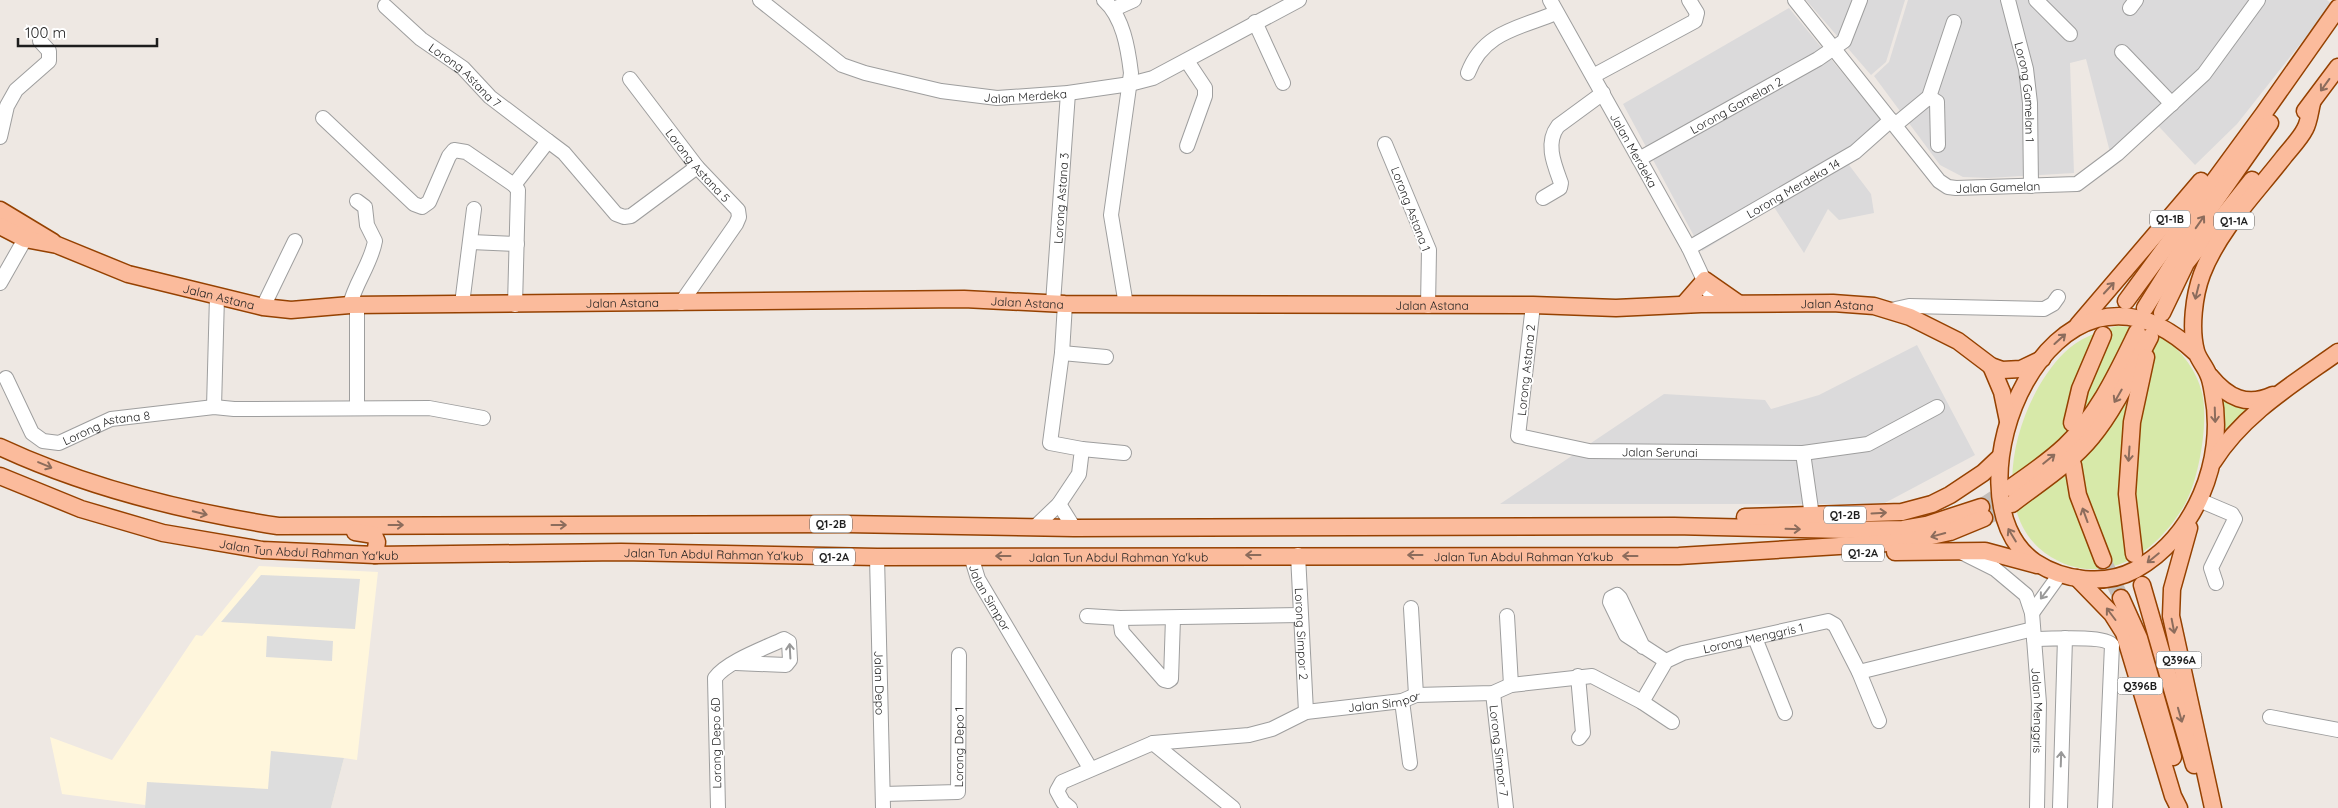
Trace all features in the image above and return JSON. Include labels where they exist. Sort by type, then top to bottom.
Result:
[{"type":"main road","name":"Q1-1B","points":[[2078,325],[2155,237],[2224,153],[2264,113],[2338,8]]},
{"type":"main road","points":[[2145,308],[2187,241],[2338,27]]},
{"type":"main road","name":"Q1-1A","points":[[2196,353],[2195,295],[2216,244],[2306,128],[2312,103],[2338,67]]},
{"type":"main road","points":[[2162,313],[2186,263],[2312,103]]},
{"type":"main road","points":[[2126,301],[2264,113]]},
{"type":"main road","name":"Jalan Astana","points":[[0,210],[57,245],[128,274],[263,307],[291,310],[353,305],[516,305],[980,299],[1059,304],[1126,305],[1533,305],[1616,308],[1684,304],[1833,303],[1874,306],[1891,310],[1943,332],[1991,366]]},
{"type":"main road","name":"Jalan Astana","points":[[0,226],[25,239],[57,245]]},
{"type":"main road","points":[[1684,304],[1705,280],[1738,304]]},
{"type":"main road","points":[[2287,389],[2260,401],[2251,402],[2223,391],[2208,374],[2196,353],[2173,334],[2143,319],[2105,316],[2078,325],[2058,340],[2042,359],[2021,389],[2008,425],[2000,457],[2000,498],[2009,532],[2025,553],[2052,571],[2077,578],[2102,580],[2133,571],[2176,538],[2197,506],[2211,466],[2230,438],[2264,407],[2338,352]]},
{"type":"main road","points":[[2072,424],[2080,389],[2103,334]]},
{"type":"main road","points":[[2011,496],[2068,462],[2092,437],[2118,397],[2143,335],[2132,422],[2127,494],[2134,554]]},
{"type":"main road","points":[[1991,366],[2012,371],[2042,359]]},
{"type":"main road","points":[[1991,366],[2005,401],[2008,425]]},
{"type":"main road","points":[[2208,374],[2215,411],[2211,466]]},
{"type":"main road","name":"Jalan Tun Abdul Rahman Ya'kub","points":[[0,447],[88,483],[206,515],[278,526],[846,524],[1074,528],[1674,526],[1846,530],[1903,529],[1983,512],[1950,532],[1904,542],[1679,556],[877,557],[621,552],[375,555],[262,550],[163,533],[82,509],[0,476]]},
{"type":"main road","name":"Q1-2B","points":[[1674,526],[1696,518],[1902,512],[1932,504],[1983,473],[2000,457]]},
{"type":"main road","points":[[2073,465],[2078,495],[2103,560]]},
{"type":"main road","name":"Q396A","points":[[2197,506],[2177,564],[2172,589],[2171,616],[2213,808]]},
{"type":"main road","points":[[278,526],[294,530],[366,532],[374,535],[377,542],[375,555]]},
{"type":"main road","name":"Q1-2A","points":[[1679,556],[1707,562],[1956,550],[1986,551],[2052,571]]},
{"type":"main road","name":"Q396B","points":[[2077,578],[2112,614],[2124,633],[2173,796],[2179,808]]},
{"type":"main road","points":[[2142,585],[2207,808]]},
{"type":"main road","points":[[2122,598],[2139,638],[2186,808]]},
{"type":"street","name":"Jalan Merdeka","points":[[760,0],[842,66],[941,91],[997,98],[1068,93],[1130,84],[1154,78],[1298,0]]},
{"type":"street","points":[[1126,305],[1111,215],[1130,84],[1128,54],[1109,4],[1134,0]]},
{"type":"street","name":"Jalan Merdeka","points":[[1550,0],[1689,248],[1715,304]]},
{"type":"street","points":[[1593,76],[1695,21],[1697,14],[1689,0]]},
{"type":"street","name":"Jalan Gamelan","points":[[1794,0],[1939,181],[1948,187],[2077,184],[2117,154],[2204,74],[2258,0]]},
{"type":"street","name":"Lorong Gamelan 2","points":[[1639,159],[1844,41],[1860,0]]},
{"type":"street","name":"Lorong Gamelan 1","points":[[2008,0],[2026,70],[2030,103],[2031,186]]},
{"type":"street","points":[[2036,0],[2070,34]]},
{"type":"street","name":"Lorong Astana 7","points":[[385,6],[421,39],[463,68],[490,97],[564,153],[616,214],[624,217],[631,216],[697,167]]},
{"type":"street","points":[[1468,73],[1478,53],[1493,38],[1556,13]]},
{"type":"street","points":[[1255,22],[1283,83]]},
{"type":"street","points":[[1938,145],[1937,102],[1929,97],[1954,22]]},
{"type":"street","points":[[0,137],[7,106],[16,90],[49,61],[49,51],[40,41]]},
{"type":"street","points":[[2122,52],[2172,104]]},
{"type":"street","points":[[1187,61],[1205,88],[1205,96],[1187,146]]},
{"type":"street","name":"Lorong Astana 5","points":[[630,80],[697,167],[738,210],[739,217],[681,303]]},
{"type":"street","name":"Lorong Astana 3","points":[[1068,93],[1059,304],[1062,353],[1050,443],[1082,449]]},
{"type":"street","points":[[1544,198],[1560,188],[1561,183],[1550,142],[1552,133],[1558,126],[1603,93]]},
{"type":"street","name":"Lorong Merdeka 14","points":[[1689,248],[1855,152],[1929,97]]},
{"type":"street","points":[[323,118],[414,204],[422,207],[429,202],[448,156],[454,150],[466,152],[514,185],[518,190],[516,305]]},
{"type":"street","points":[[514,185],[548,141]]},
{"type":"street","name":"Lorong Astana 1","points":[[1385,144],[1429,250],[1428,306]]},
{"type":"street","points":[[357,201],[365,207],[367,225],[375,241],[354,290],[357,407]]},
{"type":"street","points":[[462,304],[474,209]]},
{"type":"street","points":[[0,283],[25,239]]},
{"type":"street","points":[[263,307],[295,241]]},
{"type":"street","points":[[471,242],[517,244]]},
{"type":"street","points":[[214,407],[217,296]]},
{"type":"street","points":[[1891,310],[1909,306],[2044,309],[2053,304],[2058,297]]},
{"type":"street","name":"Lorong Astana 2","points":[[1518,436],[1533,305]]},
{"type":"street","points":[[1062,353],[1106,358]]},
{"type":"street","name":"Lorong Astana 8","points":[[6,378],[32,434],[43,441],[59,443],[110,419],[214,407],[429,408],[483,418]]},
{"type":"street","name":"Jalan Serunai","points":[[1518,436],[1589,450],[1803,453],[1868,444],[1937,407]]},
{"type":"street","points":[[1035,527],[1059,504],[1079,474],[1082,449],[1124,453]]},
{"type":"street","points":[[1803,453],[1812,516]]},
{"type":"street","points":[[1059,504],[1074,528]]},
{"type":"street","points":[[2197,506],[2232,514],[2235,519],[2211,568],[2216,583]]},
{"type":"street","name":"Jalan Menggris","points":[[1956,550],[1985,563],[2026,595],[2032,613],[2039,703],[2037,808]]},
{"type":"street","name":"Lorong Simpor 2","points":[[1298,555],[1306,712]]},
{"type":"street","name":"Jalan Simpor","points":[[971,556],[978,579],[1090,768]]},
{"type":"street","name":"Jalan Depo","points":[[877,557],[883,808]]},
{"type":"street","points":[[2032,613],[2052,571]]},
{"type":"street","points":[[1411,608],[1416,695]]},
{"type":"street","points":[[1086,616],[1173,618],[1300,615]]},
{"type":"street","points":[[1507,616],[1511,685]]},
{"type":"street","points":[[1120,618],[1122,632],[1164,680],[1168,681],[1171,679],[1173,618]]},
{"type":"street","name":"Lorong Menggris 1","points":[[1666,660],[1683,653],[1828,621],[1835,625],[1859,672],[1879,721]]},
{"type":"street","points":[[1859,672],[2033,634],[2106,641],[2112,645],[2105,808]]},
{"type":"street","points":[[1755,638],[1785,713]]},
{"type":"street","points":[[2060,808],[2065,638]]},
{"type":"street","points":[[1642,702],[1666,660],[1643,647]]},
{"type":"street","name":"Lorong Depo 1","points":[[882,794],[958,792],[959,655]]},
{"type":"street","name":"Lorong Depo 6D","points":[[718,808],[715,678],[719,671],[736,662]]},
{"type":"street","points":[[1578,676],[1583,733],[1579,738]]},
{"type":"street","name":"Jalan Simpor","points":[[1070,808],[1059,797],[1057,790],[1062,782],[1090,768],[1153,743],[1249,735],[1272,729],[1306,712],[1402,701],[1416,695],[1493,693],[1511,685],[1578,676],[1600,678],[1672,722]]},
{"type":"street","name":"Lorong Simpor 7","points":[[1493,693],[1506,808]]},
{"type":"street","points":[[1402,701],[1410,763]]},
{"type":"street","points":[[2270,716],[2338,730]]},
{"type":"street","points":[[1153,743],[1234,808]]},
{"type":"shaded area","points":[[1806,0],[1905,0],[1886,62],[1871,75]]},
{"type":"shaded area","points":[[1908,0],[2327,0],[2332,4],[2237,124],[2195,165],[2149,116],[2110,152],[2086,59],[2070,63],[2074,173],[1988,178],[1963,177],[1940,165],[1874,76],[1889,62]]},
{"type":"shaded area","points":[[1789,8],[1890,131],[1849,165],[1871,194],[1874,213],[1839,220],[1828,209],[1804,253],[1774,207],[1702,251],[1623,104]]},
{"type":"shaded area","points":[[1917,345],[1975,455],[1883,504],[1500,504],[1664,394],[1765,400],[1771,409],[1819,395]]},
{"type":"shaded area","points":[[259,566],[378,572],[357,760],[344,758],[331,808],[145,808],[145,805],[62,794],[50,737],[112,760],[196,635],[202,636]]},
{"type":"shaded area","points":[[261,575],[360,579],[355,629],[221,622]]},
{"type":"shaded area","points":[[267,636],[333,641],[332,661],[266,657]]},
{"type":"shaded area","points":[[271,751],[344,758],[331,808],[145,808],[147,782],[268,789]]},
{"type":"green space","points":[[2117,326],[2143,329],[2157,335],[2165,339],[2186,359],[2196,376],[2204,405],[2201,450],[2195,480],[2185,504],[2159,539],[2125,562],[2106,568],[2086,569],[2066,564],[2045,553],[2026,533],[2016,509],[2012,482],[2015,453],[2022,424],[2033,396],[2048,372],[2064,353],[2082,340]]},
{"type":"green space","points":[[2222,395],[2252,407],[2223,436],[2225,419]]},
{"type":"tunnel","points":[[1981,507],[2010,488]]},
{"type":"tunnel","points":[[1984,518],[2012,504]]},
{"type":"tunnel","points":[[2103,560],[2121,598]]}]
